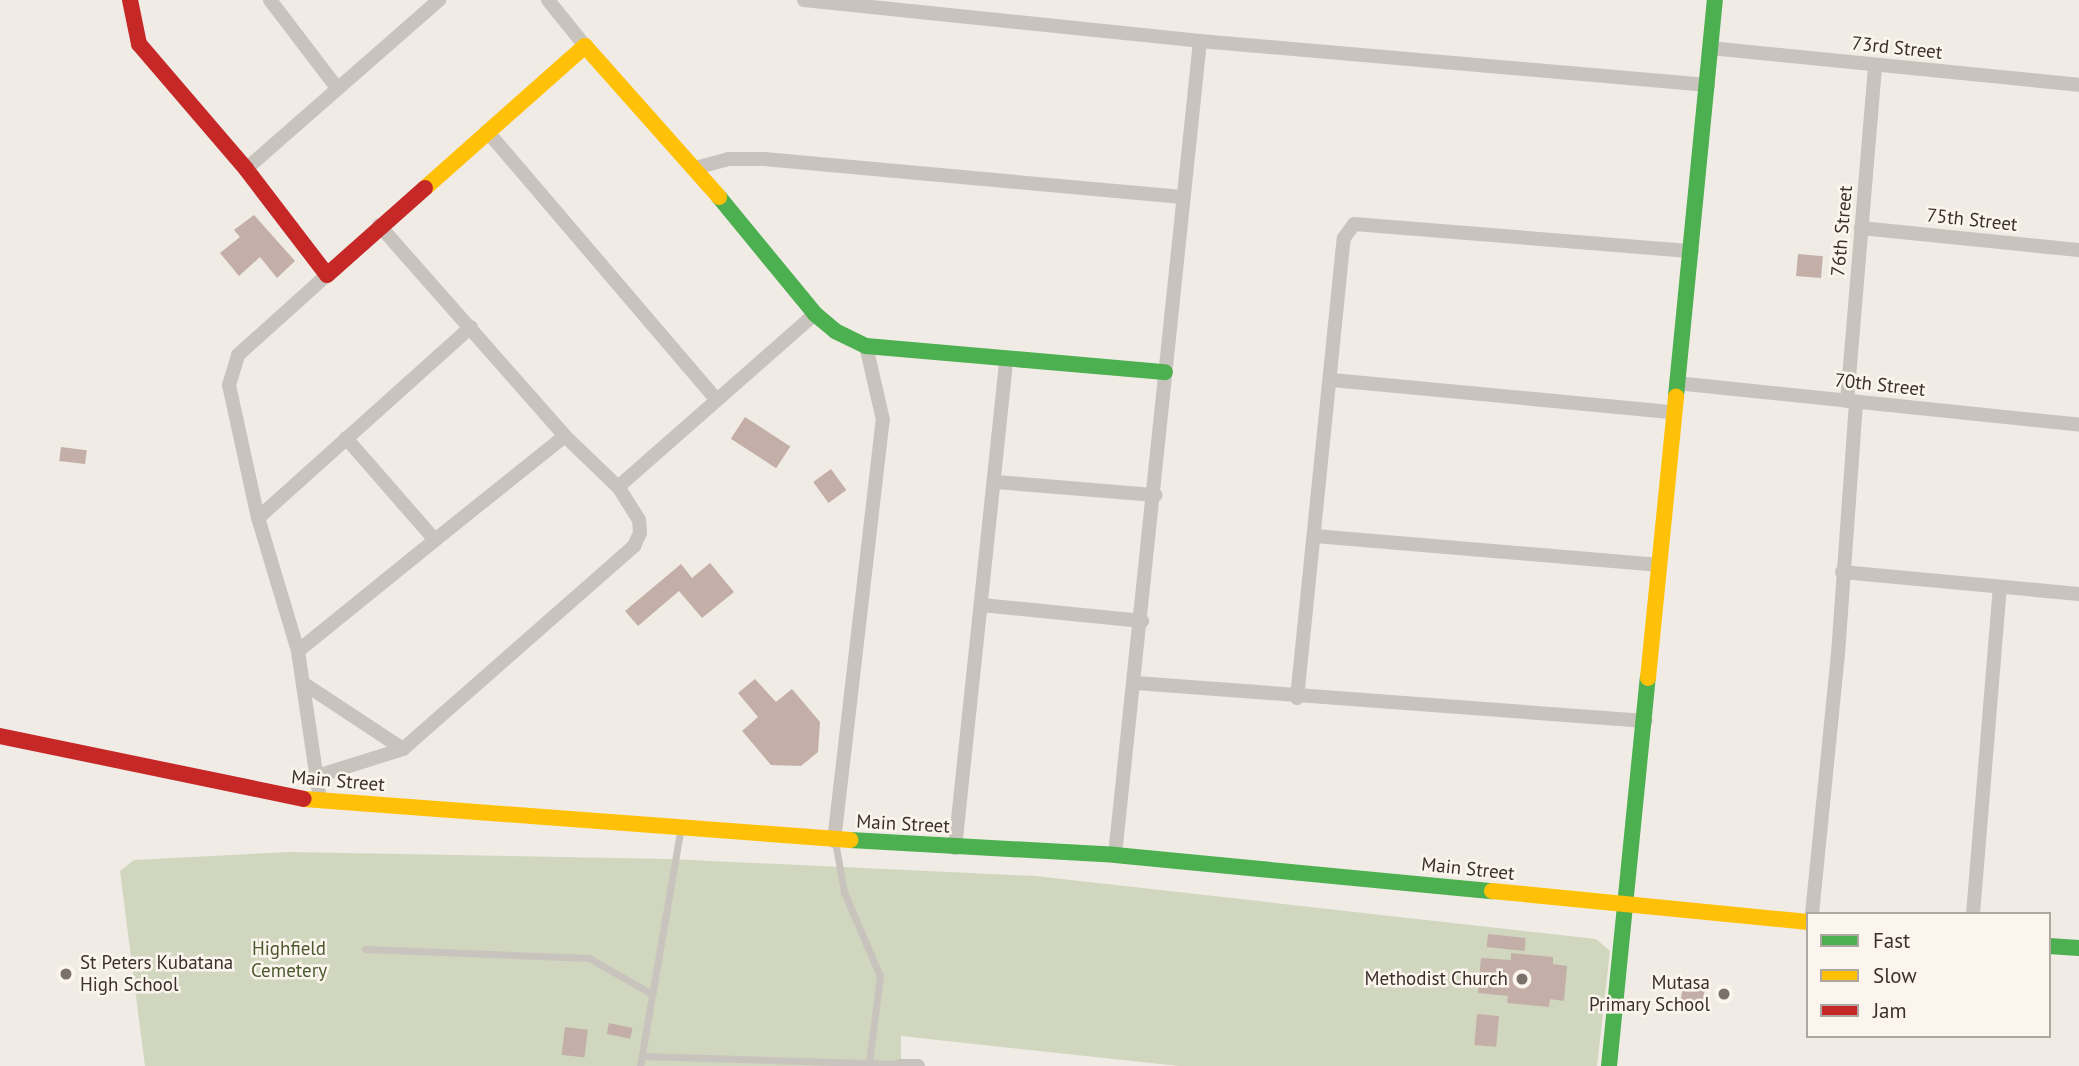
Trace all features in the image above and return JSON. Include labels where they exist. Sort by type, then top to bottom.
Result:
[{"type":"street","points":[[130,0],[139,44],[246,169],[327,275]]},
{"type":"street","points":[[270,0],[337,88]]},
{"type":"street","points":[[548,0],[585,46],[695,168],[815,314],[835,331],[866,346],[1165,372]]},
{"type":"street","points":[[804,0],[1200,41],[1708,85]]},
{"type":"street","points":[[1609,1066],[1628,906],[1673,412],[1692,251],[1715,0]]},
{"type":"street","points":[[246,169],[437,1]]},
{"type":"street","points":[[1115,855],[1136,682],[1182,197],[1200,41]]},
{"type":"street","points":[[320,800],[298,651],[258,518],[229,386],[233,367],[238,355],[379,225],[585,46]]},
{"type":"street","name":"73rd Street","points":[[1710,48],[2079,85]]},
{"type":"street","name":"76th Street","points":[[1812,912],[1838,654],[1861,228],[1875,65]]},
{"type":"street","points":[[487,131],[715,398]]},
{"type":"street","points":[[695,168],[728,159],[764,159],[1182,197]]},
{"type":"street","points":[[1297,698],[1332,380],[1344,238],[1354,224],[1692,251]]},
{"type":"street","points":[[317,776],[403,749],[634,546],[640,533],[639,520],[618,486],[565,436],[379,225]]},
{"type":"street","name":"75th Street","points":[[1861,228],[2079,250]]},
{"type":"street","points":[[618,486],[715,398],[815,314]]},
{"type":"street","points":[[258,518],[471,327]]},
{"type":"street","points":[[834,841],[883,421],[866,346]]},
{"type":"street","points":[[955,848],[996,482],[1006,359]]},
{"type":"street","points":[[1332,380],[1673,412]]},
{"type":"street","name":"70th Street","points":[[1676,383],[2079,425]]},
{"type":"street","points":[[298,651],[565,436]]},
{"type":"street","points":[[346,438],[435,540]]},
{"type":"street","points":[[996,482],[1155,495]]},
{"type":"street","points":[[1315,536],[1660,565]]},
{"type":"street","points":[[1842,572],[2079,594]]},
{"type":"street","points":[[1973,912],[2000,587]]},
{"type":"street","points":[[982,605],[1142,621]]},
{"type":"street","points":[[1136,682],[1297,698],[1646,721]]},
{"type":"street","points":[[303,683],[403,749]]},
{"type":"street","name":"Main Street","points":[[0,736],[283,797],[834,841],[1115,855],[1806,922]]},
{"type":"street","points":[[2051,946],[2079,948]]},
{"type":"street","points":[[899,1065],[918,1066]]},
{"type":"lane","points":[[640,1066],[681,830]]},
{"type":"lane","points":[[834,841],[844,892],[880,976],[869,1062]]},
{"type":"lane","points":[[365,949],[589,958],[652,994]]},
{"type":"lane","points":[[642,1056],[899,1065]]},
{"type":"green space","name":"Highfield Cemetery","points":[[289,852],[669,859],[1035,876],[1596,939],[1610,951],[1597,1066],[1179,1066],[901,1036],[901,1066],[145,1066],[120,871],[134,860]]},
{"type":"building","points":[[254,215],[295,261],[277,278],[260,257],[239,276],[220,253],[240,237],[234,230]]},
{"type":"building","points":[[1798,254],[1823,256],[1821,278],[1796,276]]},
{"type":"building","points":[[745,417],[790,446],[776,468],[731,439]]},
{"type":"building","points":[[61,447],[87,450],[85,464],[59,461]]},
{"type":"building","points":[[831,469],[846,490],[828,503],[813,482]]},
{"type":"building","points":[[710,563],[734,592],[702,618],[679,591],[638,626],[625,611],[681,564],[692,578]]},
{"type":"building","points":[[755,679],[776,702],[792,689],[820,722],[818,752],[801,766],[771,765],[742,731],[758,717],[738,693]]},
{"type":"building","points":[[1488,934],[1526,938],[1524,951],[1487,947]]},
{"type":"building","name":"Methodist Church","points":[[1511,953],[1553,957],[1553,964],[1567,966],[1564,1001],[1550,999],[1549,1007],[1507,1003],[1508,996],[1478,993],[1481,958],[1511,960]]},
{"type":"building","points":[[1684,981],[1706,985],[1702,1007],[1680,1004]]},
{"type":"building","points":[[1477,1014],[1499,1016],[1496,1047],[1474,1045]]},
{"type":"building","points":[[609,1023],[632,1028],[630,1039],[607,1034]]},
{"type":"building","points":[[565,1027],[588,1030],[584,1058],[562,1055]]},
{"type":"traffic: fast","points":[[1676,396],[1715,0]]},
{"type":"traffic: fast","points":[[719,197],[815,314],[835,331],[866,346],[1165,372]]},
{"type":"traffic: fast","points":[[1609,1066],[1648,678]]},
{"type":"traffic: fast","points":[[850,840],[1115,855],[1492,891]]},
{"type":"traffic: fast","points":[[2051,946],[2079,948]]},
{"type":"traffic: slow","points":[[425,188],[585,46],[719,197]]},
{"type":"traffic: slow","points":[[1648,678],[1676,396]]},
{"type":"traffic: slow","points":[[304,799],[850,840]]},
{"type":"traffic: slow","points":[[1492,891],[1806,922]]},
{"type":"traffic: jam","points":[[130,0],[139,44],[246,169],[327,275],[425,188]]},
{"type":"traffic: jam","points":[[0,736],[304,799]]},
{"type":"place","name":"St Peters Kubatana High School","points":[[66,974]]},
{"type":"place","name":"Methodist Church","points":[[1522,979]]},
{"type":"place","name":"Mutasa Primary School","points":[[1724,994]]}]
